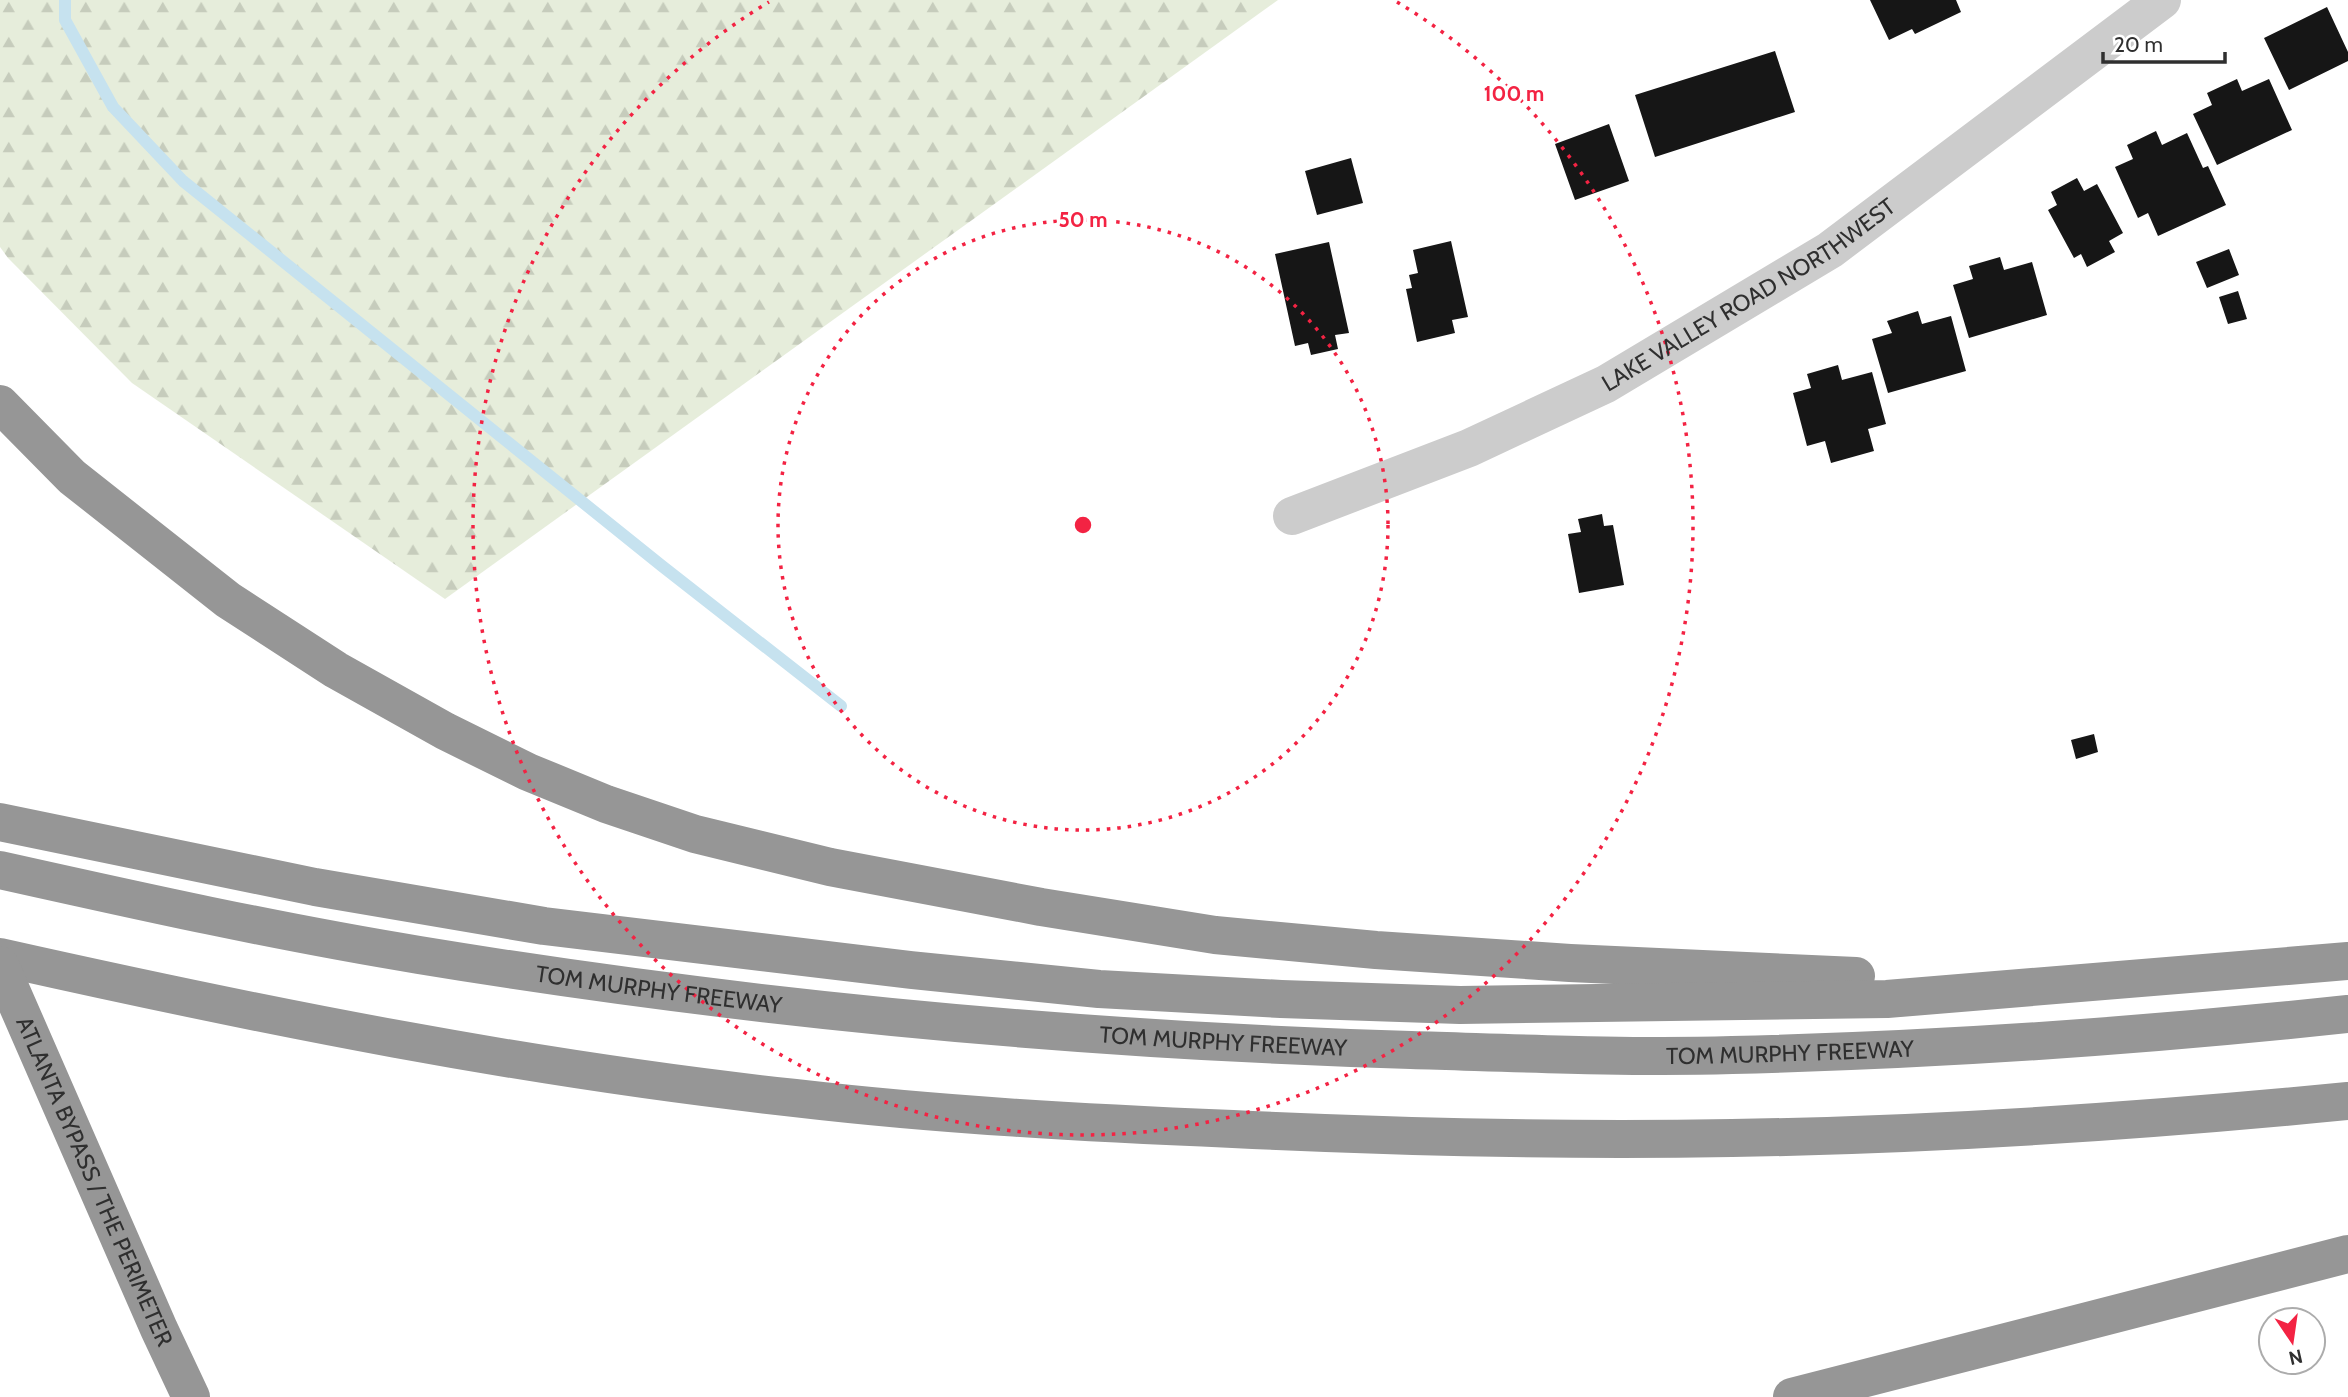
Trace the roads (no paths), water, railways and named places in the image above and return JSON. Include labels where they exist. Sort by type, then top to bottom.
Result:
[{"type":"highway","points":[[0,404],[82,485],[228,600],[336,670],[445,731],[528,772],[606,804],[695,834],[830,867],[1041,908],[1215,935],[1349,948],[1570,963],[1892,977],[2176,974]]},
{"type":"highway","points":[[0,822],[315,887],[544,926],[898,969],[1112,989],[1432,1004],[1654,1004],[1887,999],[2348,961]]},
{"type":"highway","name":"TOM MURPHY FREEWAY","points":[[0,870],[260,926],[401,952],[574,979],[752,1002],[1014,1028],[1267,1046],[1557,1055],[1727,1055],[1935,1048],[2256,1024],[2348,1014]]},
{"type":"highway","points":[[0,957],[157,992],[442,1048],[679,1084],[926,1111],[1182,1127],[1448,1137],[1736,1138],[2073,1124],[2348,1101]]},
{"type":"highway","name":"ATLANTA BYPASS / THE PERIMETER","points":[[0,965],[191,1397]]},
{"type":"highway","points":[[1792,1397],[2348,1254]]},
{"type":"street","name":"LAKE VALLEY ROAD NORTHWEST","points":[[1292,516],[1469,448],[1618,377],[1830,250],[2162,0]]},
{"type":"waterway","points":[[65,0],[65,20],[113,107],[183,181],[662,566],[841,706]]}]
